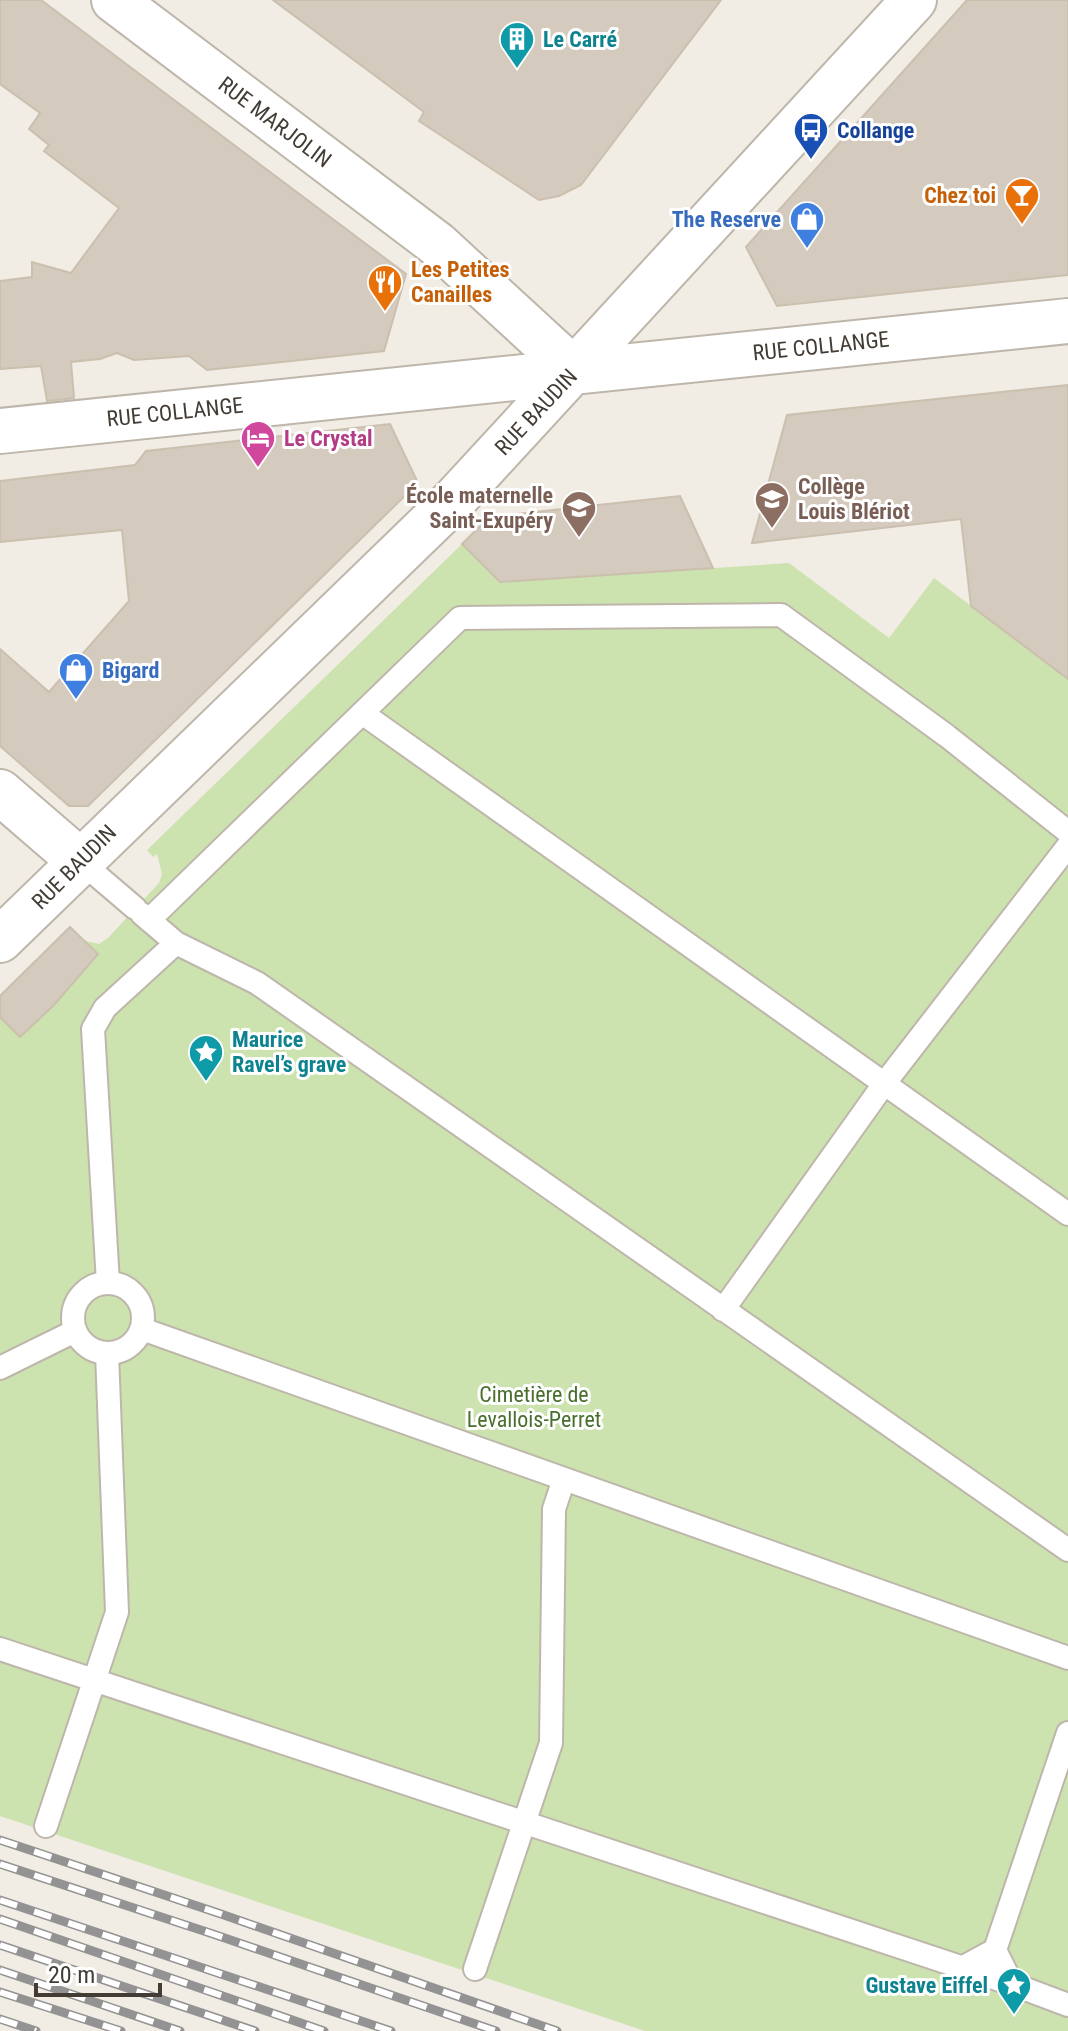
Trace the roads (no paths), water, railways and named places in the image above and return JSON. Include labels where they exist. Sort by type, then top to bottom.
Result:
[{"type":"street","name":"RUE MARJOLIN","points":[[114,0],[437,244],[575,371]]},
{"type":"street","name":"RUE BAUDIN","points":[[0,940],[454,500],[914,0]]},
{"type":"street","name":"RUE COLLANGE","points":[[0,431],[1068,321]]},
{"type":"street","points":[[0,792],[80,861]]},
{"type":"lane","points":[[142,914],[362,713],[460,618],[781,615],[947,736],[1068,832]]},
{"type":"lane","points":[[362,713],[1068,1214]]},
{"type":"lane","points":[[723,1310],[884,1084],[1068,846]]},
{"type":"lane","points":[[80,861],[176,943],[257,983],[1068,1550]]},
{"type":"lane","points":[[108,1283],[92,1056],[93,1029],[105,1008],[176,943]]},
{"type":"lane","points":[[108,1283],[120,1285],[131,1291],[140,1304],[142,1329],[133,1342],[121,1351],[107,1353],[93,1350],[84,1345],[75,1331],[73,1319],[76,1303],[91,1287],[108,1283]]},
{"type":"lane","points":[[142,1329],[1068,1658]]},
{"type":"lane","points":[[0,1368],[75,1331]]},
{"type":"lane","points":[[46,1826],[117,1612],[107,1353]]},
{"type":"lane","points":[[475,1969],[551,1743],[554,1509],[564,1479]]},
{"type":"lane","points":[[0,1649],[1068,2005]]},
{"type":"lane","points":[[962,1968],[995,1950],[1068,1733]]},
{"type":"lane","points":[[995,1950],[1012,1984]]},
{"type":"railway","points":[[0,1840],[557,2031]]},
{"type":"railway","points":[[0,1864],[496,2031]]},
{"type":"railway","points":[[0,1900],[391,2031]]},
{"type":"railway","points":[[0,1919],[324,2031]]},
{"type":"railway","points":[[0,1945],[255,2031]]},
{"type":"railway","points":[[0,1970],[180,2031]]},
{"type":"railway","points":[[0,1992],[121,2031]]},
{"type":"railway","points":[[0,2019],[36,2031]]},
{"type":"place","name":"Le Carré","points":[[517,70]]},
{"type":"place","name":"Collange","points":[[811,161]]},
{"type":"place","name":"Chez toi","points":[[1022,226]]},
{"type":"place","name":"The Reserve","points":[[807,250]]},
{"type":"place","name":"Les Petites Canailles","points":[[385,313]]},
{"type":"place","name":"Le Crystal","points":[[258,469]]},
{"type":"place","name":"Collège Louis Blériot","points":[[772,530]]},
{"type":"place","name":"École maternelle Saint-Exupéry","points":[[579,539]]},
{"type":"place","name":"Bigard","points":[[76,701]]},
{"type":"place","name":"Maurice Ravel’s grave","points":[[206,1083]]},
{"type":"place","name":"Gustave Eiffel","points":[[1014,2016]]},
{"type":"park label","name":"Cimetière de Levallois-Perret","points":[[534,1406]]}]
